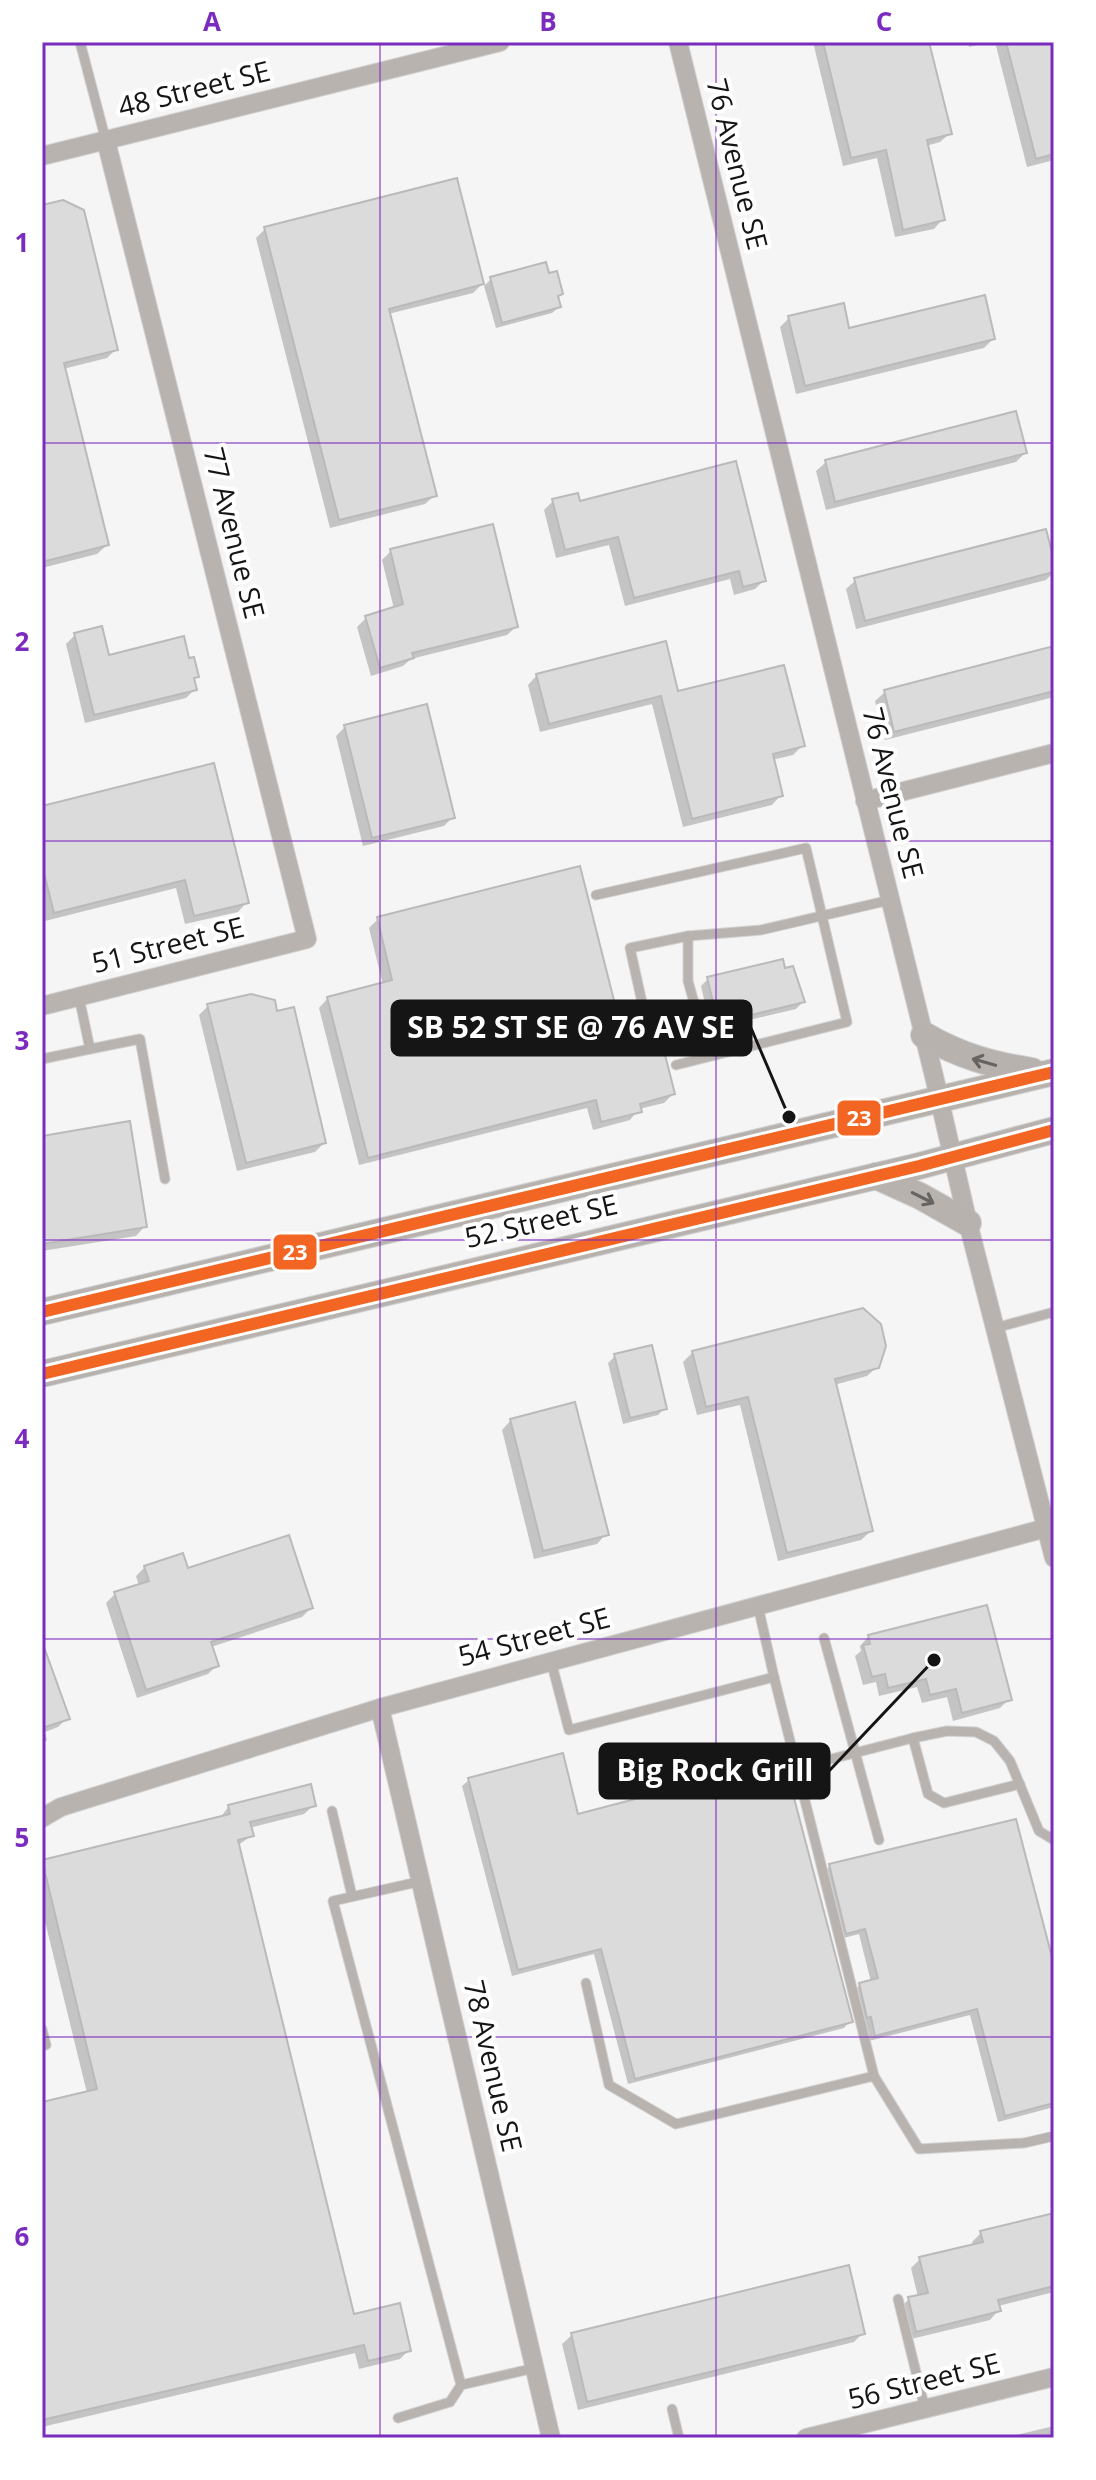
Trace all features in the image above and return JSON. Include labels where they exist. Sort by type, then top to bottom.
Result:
[{"type":"main road","points":[[924,1035],[947,1049],[990,1065],[1051,1072]]},
{"type":"main road","name":"52 Street SE","points":[[42,1312],[1051,1072]]},
{"type":"main road","name":"52 Street SE","points":[[42,1374],[876,1176],[1054,1130]]},
{"type":"main road","points":[[876,1176],[968,1223]]},
{"type":"street","name":"48 Street SE","points":[[42,156],[500,42]]},
{"type":"street","name":"76 Avenue SE","points":[[678,42],[968,1223],[1054,1558]]},
{"type":"street","name":"77 Avenue SE","points":[[106,141],[307,939]]},
{"type":"street","points":[[865,801],[1054,753]]},
{"type":"street","name":"51 Street SE","points":[[42,1006],[307,939]]},
{"type":"street","name":"54 Street SE","points":[[42,1818],[61,1807],[380,1708],[1046,1528]]},
{"type":"street","name":"78 Avenue SE","points":[[380,1708],[551,2438]]},
{"type":"street","name":"56 Street SE","points":[[806,2438],[1054,2377]]},
{"type":"lane","points":[[80,42],[106,141]]},
{"type":"lane","points":[[596,895],[806,848],[847,1022],[676,1065]]},
{"type":"lane","points":[[647,1025],[630,948],[688,936],[761,930],[890,900]]},
{"type":"lane","points":[[688,936],[688,981],[709,1056]]},
{"type":"lane","points":[[79,997],[90,1049]]},
{"type":"lane","points":[[42,1059],[140,1039],[165,1179]]},
{"type":"lane","points":[[995,1328],[1054,1312]]},
{"type":"lane","points":[[758,1606],[874,2076],[919,2149],[1024,2143],[1054,2136]]},
{"type":"lane","points":[[824,1638],[879,1840]]},
{"type":"lane","points":[[551,1661],[569,1730],[774,1677]]},
{"type":"lane","points":[[796,1768],[947,1731],[976,1732],[994,1741],[1010,1761],[1039,1831],[1054,1840]]},
{"type":"lane","points":[[913,1738],[928,1794],[944,1803],[1020,1784]]},
{"type":"lane","points":[[332,1811],[352,1896]]},
{"type":"lane","points":[[422,1881],[333,1901],[461,2385]]},
{"type":"lane","points":[[586,1983],[609,2085],[676,2124],[874,2076]]},
{"type":"lane","points":[[42,2029],[46,2045],[42,2046]]},
{"type":"lane","points":[[898,2299],[925,2409]]},
{"type":"lane","points":[[398,2418],[450,2402],[461,2385],[535,2368]]},
{"type":"lane","points":[[672,2409],[679,2438]]},
{"type":"building","points":[[823,42],[929,42],[952,134],[927,140],[945,220],[903,230],[886,150],[851,158]]},
{"type":"building","points":[[1006,42],[1054,42],[1054,154],[1036,159]]},
{"type":"building","points":[[457,178],[484,284],[389,309],[437,496],[339,520],[264,227]]},
{"type":"building","points":[[63,200],[84,210],[118,350],[64,363],[109,545],[42,562],[42,205]]},
{"type":"building","points":[[546,262],[549,273],[557,271],[563,294],[558,296],[561,307],[502,323],[490,277]]},
{"type":"building","points":[[985,295],[995,339],[805,386],[788,316],[844,303],[849,328]]},
{"type":"building","points":[[1016,411],[1027,453],[835,502],[825,460]]},
{"type":"building","points":[[736,461],[766,581],[743,587],[739,571],[634,598],[618,537],[565,550],[552,499],[578,493],[580,501]]},
{"type":"building","points":[[493,524],[518,627],[412,653],[414,658],[380,668],[365,616],[403,604],[390,549]]},
{"type":"building","points":[[1046,529],[1054,572],[865,621],[854,578]]},
{"type":"building","points":[[102,626],[109,655],[184,636],[189,658],[194,657],[199,677],[194,678],[197,690],[94,715],[74,633]]},
{"type":"building","points":[[666,641],[678,691],[784,665],[805,746],[773,754],[783,796],[692,819],[661,696],[549,724],[536,674]]},
{"type":"building","points":[[1054,646],[1054,691],[894,732],[884,690]]},
{"type":"building","points":[[427,704],[455,818],[372,838],[344,725]]},
{"type":"building","points":[[214,763],[249,903],[194,916],[185,880],[54,913],[42,865],[42,806]]},
{"type":"building","points":[[580,866],[625,1044],[660,1035],[675,1094],[640,1104],[642,1112],[601,1122],[596,1100],[368,1158],[327,997],[392,980],[377,917]]},
{"type":"building","points":[[783,959],[785,968],[793,966],[805,1002],[718,1023],[707,977]]},
{"type":"building","points":[[251,994],[275,1000],[277,1011],[294,1007],[326,1143],[246,1163],[207,1004]]},
{"type":"building","points":[[130,1121],[147,1227],[42,1244],[42,1136]]},
{"type":"building","points":[[863,1308],[881,1324],[886,1346],[879,1368],[835,1379],[873,1531],[787,1553],[748,1397],[706,1407],[692,1351]]},
{"type":"building","points":[[652,1345],[667,1409],[630,1418],[614,1354]]},
{"type":"building","points":[[575,1402],[609,1535],[543,1551],[510,1419]]},
{"type":"building","points":[[289,1535],[313,1608],[211,1642],[219,1666],[146,1690],[114,1592],[149,1581],[144,1566],[183,1553],[188,1568]]},
{"type":"building","points":[[987,1605],[1012,1700],[962,1713],[956,1689],[930,1695],[926,1679],[888,1688],[885,1674],[872,1677],[863,1645],[870,1644],[868,1635]]},
{"type":"building","points":[[42,1647],[70,1719],[42,1728]]},
{"type":"building","points":[[563,1753],[578,1814],[784,1760],[853,2022],[635,2079],[601,1949],[518,1970],[468,1778]]},
{"type":"building","points":[[311,1784],[316,1806],[250,1822],[254,1836],[238,1840],[354,2314],[400,2303],[411,2351],[368,2361],[364,2345],[42,2420],[42,2102],[97,2089],[42,1860],[230,1814],[228,1805]]},
{"type":"building","points":[[1016,1819],[1054,1965],[1054,2103],[1005,2116],[977,2009],[875,2036],[871,2017],[867,2018],[859,1983],[878,1978],[865,1929],[846,1934],[829,1864]]},
{"type":"building","points":[[1054,2213],[1054,2286],[998,2300],[1001,2311],[916,2332],[908,2297],[928,2293],[919,2257],[983,2242],[980,2231]]},
{"type":"building","points":[[849,2265],[865,2334],[587,2402],[571,2333]]},
{"type":"transit line","name":"23","points":[[42,1312],[1054,1072]]},
{"type":"transit line","name":"23","points":[[42,1374],[919,1166],[1054,1130]]},
{"type":"place","name":"SB 52 ST SE @ 76 AV SE","points":[[789,1117]]},
{"type":"place","name":"Big Rock Grill","points":[[934,1660]]}]
